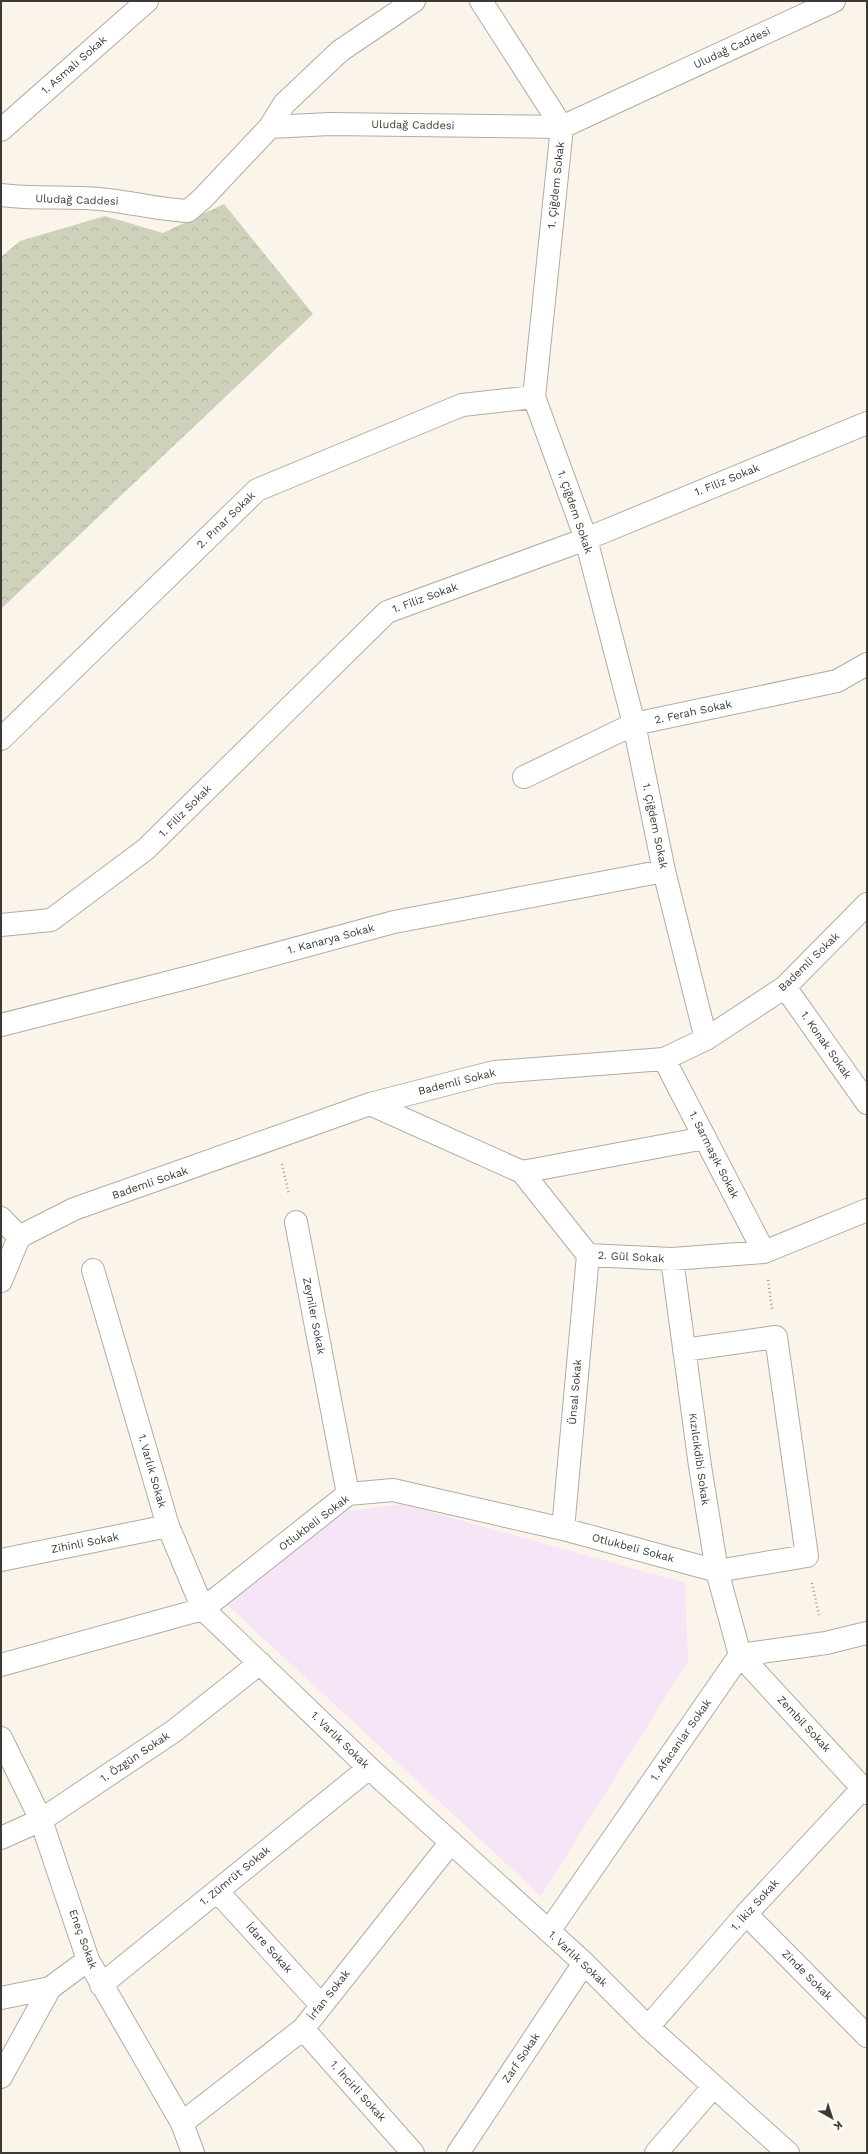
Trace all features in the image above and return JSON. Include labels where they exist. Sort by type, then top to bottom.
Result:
[{"type":"street","name":"1. Asmalı Sokak","points":[[1,130],[147,1]]},
{"type":"street","points":[[270,127],[284,104],[340,51],[414,1]]},
{"type":"street","name":"1. Çiğdem Sokak","points":[[481,1],[562,127],[534,397],[586,539],[634,724],[664,871],[706,1039]]},
{"type":"street","name":"Uludağ Caddesi","points":[[1,195],[27,199],[107,200],[188,211],[203,198],[270,127],[330,124],[562,127],[834,1]]},
{"type":"street","name":"2. Pınar Sokak","points":[[1,740],[257,490],[462,405],[534,397]]},
{"type":"street","name":"1. Filiz Sokak","points":[[1,925],[51,920],[146,849],[387,612],[586,539],[867,423]]},
{"type":"street","name":"2. Ferah Sokak","points":[[524,777],[634,724],[837,681],[867,664]]},
{"type":"street","name":"1. Kanarya Sokak","points":[[1,1025],[194,976],[394,922],[664,871]]},
{"type":"street","name":"Bademli Sokak","points":[[19,1237],[74,1209],[370,1104],[494,1072],[664,1059],[706,1039],[785,987],[867,904]]},
{"type":"street","name":"1. Konak Sokak","points":[[785,987],[867,1103]]},
{"type":"street","name":"1. Sarmaşık Sokak","points":[[664,1059],[764,1252]]},
{"type":"street","name":"2. Gül Sokak","points":[[370,1104],[522,1172],[588,1255],[672,1259],[764,1252],[867,1210]]},
{"type":"street","points":[[522,1172],[705,1138]]},
{"type":"street","points":[[1,1218],[19,1237],[1,1281]]},
{"type":"street","name":"Zeyniler Sokak","points":[[296,1222],[348,1494]]},
{"type":"street","name":"Ünsal Sokak","points":[[563,1530],[588,1255]]},
{"type":"street","name":"Kızılcıkdibi Sokak","points":[[672,1259],[717,1571],[740,1655]]},
{"type":"street","name":"1. Varlık Sokak","points":[[93,1270],[168,1526],[203,1609],[369,1768],[584,1963],[648,2027],[713,2087],[788,2153]]},
{"type":"street","points":[[684,1350],[776,1337],[807,1556],[717,1571]]},
{"type":"street","name":"Otlukbeli Sokak","points":[[1,1666],[203,1609],[348,1494],[393,1490],[563,1530],[717,1571]]},
{"type":"street","name":"Zihinli Sokak","points":[[1,1560],[168,1526]]},
{"type":"street","points":[[740,1655],[826,1643],[867,1634]]},
{"type":"street","name":"Zembil Sokak","points":[[740,1655],[866,1789]]},
{"type":"street","name":"1. Afacanlar Sokak","points":[[549,1931],[740,1655]]},
{"type":"street","name":"1. Özgün Sokak","points":[[1,1838],[41,1820],[174,1731],[260,1663]]},
{"type":"street","name":"Eneç Sokak","points":[[1,1738],[41,1820],[88,1960],[101,1985],[182,2123],[193,2153]]},
{"type":"street","name":"1. Zümrüt Sokak","points":[[101,1985],[369,1768]]},
{"type":"street","name":"1. İkiz Sokak","points":[[648,2027],[746,1914],[866,1789]]},
{"type":"street","name":"İrfan Sokak","points":[[182,2123],[303,2029],[451,1842]]},
{"type":"street","name":"İdare Sokak","points":[[217,1891],[321,2005]]},
{"type":"street","name":"Zinde Sokak","points":[[746,1914],[867,2036]]},
{"type":"street","points":[[1,2077],[50,1988],[88,1960]]},
{"type":"street","name":"Zarf Sokak","points":[[458,2153],[584,1963]]},
{"type":"street","points":[[1,1998],[50,1988]]},
{"type":"street","name":"1. İncirli Sokak","points":[[303,2029],[413,2153]]},
{"type":"street","points":[[656,2153],[713,2087]]},
{"type":"path","points":[[276,1138],[296,1222]]},
{"type":"path","points":[[764,1252],[776,1337]]},
{"type":"path","points":[[807,1556],[826,1643]]},
{"type":"shaded area","points":[[402,1504],[685,1583],[688,1661],[541,1896],[223,1601],[294,1542],[348,1511]]},
{"type":"green space","points":[[224,204],[313,314],[1,609],[1,257],[20,241],[105,216],[163,233]]}]
